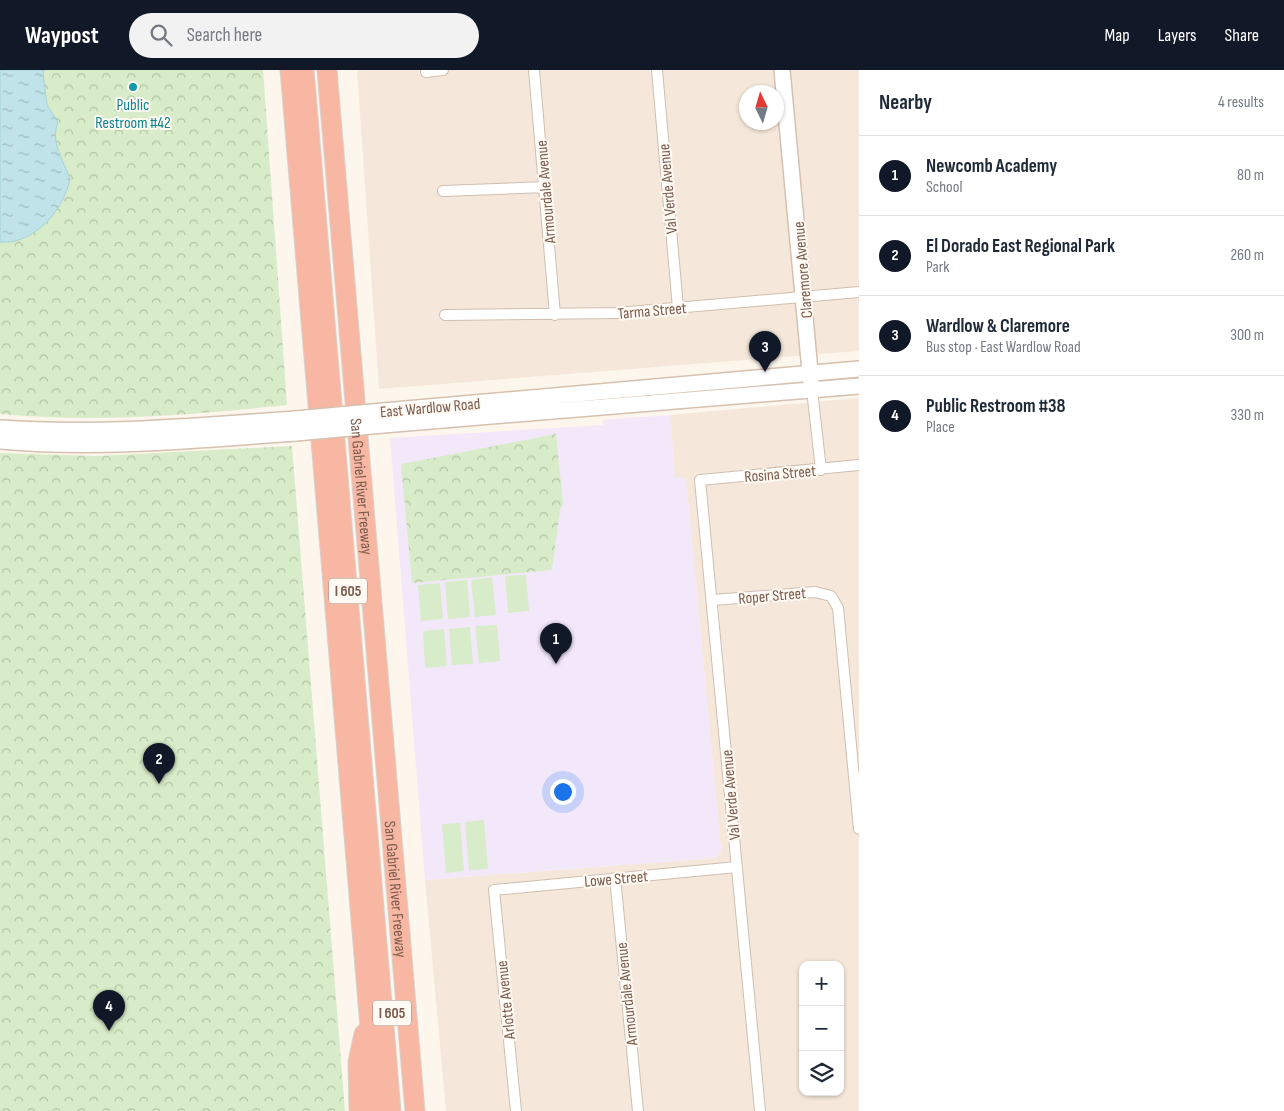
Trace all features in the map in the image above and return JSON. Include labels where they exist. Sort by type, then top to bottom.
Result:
[{"type":"highway","name":"I 605","points":[[290,70],[377,1111]]},
{"type":"highway","name":"I 605","points":[[304,70],[391,1111]]},
{"type":"highway","name":"San Gabriel River Freeway","points":[[327,70],[415,1111]]},
{"type":"highway","name":"I 605","points":[[399,919],[387,938],[400,1111]]},
{"type":"highway","points":[[359,1111],[358,1062],[369,1013]]},
{"type":"main road","name":"Claremore Avenue","points":[[782,70],[812,390]]},
{"type":"main road","name":"East Wardlow Road","points":[[0,441],[83,446],[161,443],[295,426],[859,369]]},
{"type":"main road","name":"East Wardlow Road","points":[[383,418],[859,386]]},
{"type":"main road","name":"East Wardlow Road","points":[[0,428],[87,432],[295,426]]},
{"type":"street","points":[[426,72],[443,70]]},
{"type":"street","name":"Armourdale Avenue","points":[[534,70],[546,186],[555,315]]},
{"type":"street","name":"Val Verde Avenue","points":[[657,70],[678,308]]},
{"type":"street","points":[[442,191],[546,186]]},
{"type":"street","name":"Tarma Street","points":[[445,315],[617,313],[859,292]]},
{"type":"street","name":"Claremore Avenue","points":[[812,390],[820,470]]},
{"type":"street","name":"Rosina Street","points":[[700,480],[859,465]]},
{"type":"street","name":"Val Verde Avenue","points":[[700,480],[713,600],[760,1111]]},
{"type":"street","name":"Roper Street","points":[[713,600],[816,592],[831,596],[838,608],[859,830]]},
{"type":"street","name":"Lowe Street","points":[[494,890],[737,867]]},
{"type":"street","name":"Armourdale Avenue","points":[[615,878],[638,1111]]},
{"type":"street","name":"Arlotte Avenue","points":[[494,890],[516,1111]]},
{"type":"shaded area","points":[[357,70],[859,70],[859,351],[379,389]]},
{"type":"shaded area","points":[[859,398],[859,1111],[446,1111],[425,880],[716,858],[721,850],[686,478],[675,479],[670,415]]},
{"type":"shaded area","points":[[670,415],[675,478],[686,478],[721,850],[716,858],[425,880],[390,438],[603,425],[603,420]]},
{"type":"green space","points":[[0,70],[263,70],[287,405],[144,417],[72,418],[0,414]]},
{"type":"green space","points":[[556,434],[563,503],[560,510],[552,570],[412,583],[401,464]]},
{"type":"green space","points":[[292,446],[345,1111],[0,1111],[0,453],[97,456]]},
{"type":"green space","points":[[526,575],[529,611],[508,613],[505,576]]},
{"type":"green space","points":[[492,577],[496,615],[475,617],[471,580]]},
{"type":"green space","points":[[467,580],[470,617],[448,619],[445,582]]},
{"type":"green space","points":[[440,583],[443,619],[421,621],[418,585]]},
{"type":"green space","points":[[497,625],[500,661],[479,663],[475,626]]},
{"type":"green space","points":[[470,627],[473,664],[452,665],[449,629]]},
{"type":"green space","points":[[444,629],[447,666],[425,668],[423,631]]},
{"type":"green space","points":[[484,820],[488,869],[469,870],[465,822]]},
{"type":"green space","points":[[460,823],[464,871],[446,873],[442,824]]},
{"type":"water","points":[[0,70],[44,70],[47,105],[58,122],[56,144],[70,179],[67,191],[54,213],[36,232],[24,238],[0,242]]},
{"type":"place","name":"Public Restroom #42","points":[[133,87]]},
{"type":"place","name":"Wardlow & Claremore","points":[[765,372]]},
{"type":"place","name":"Newcomb Academy","points":[[556,664]]},
{"type":"place","name":"El Dorado East Regional Park","points":[[159,784]]},
{"type":"place","name":"Public Restroom #38","points":[[109,1031]]}]
